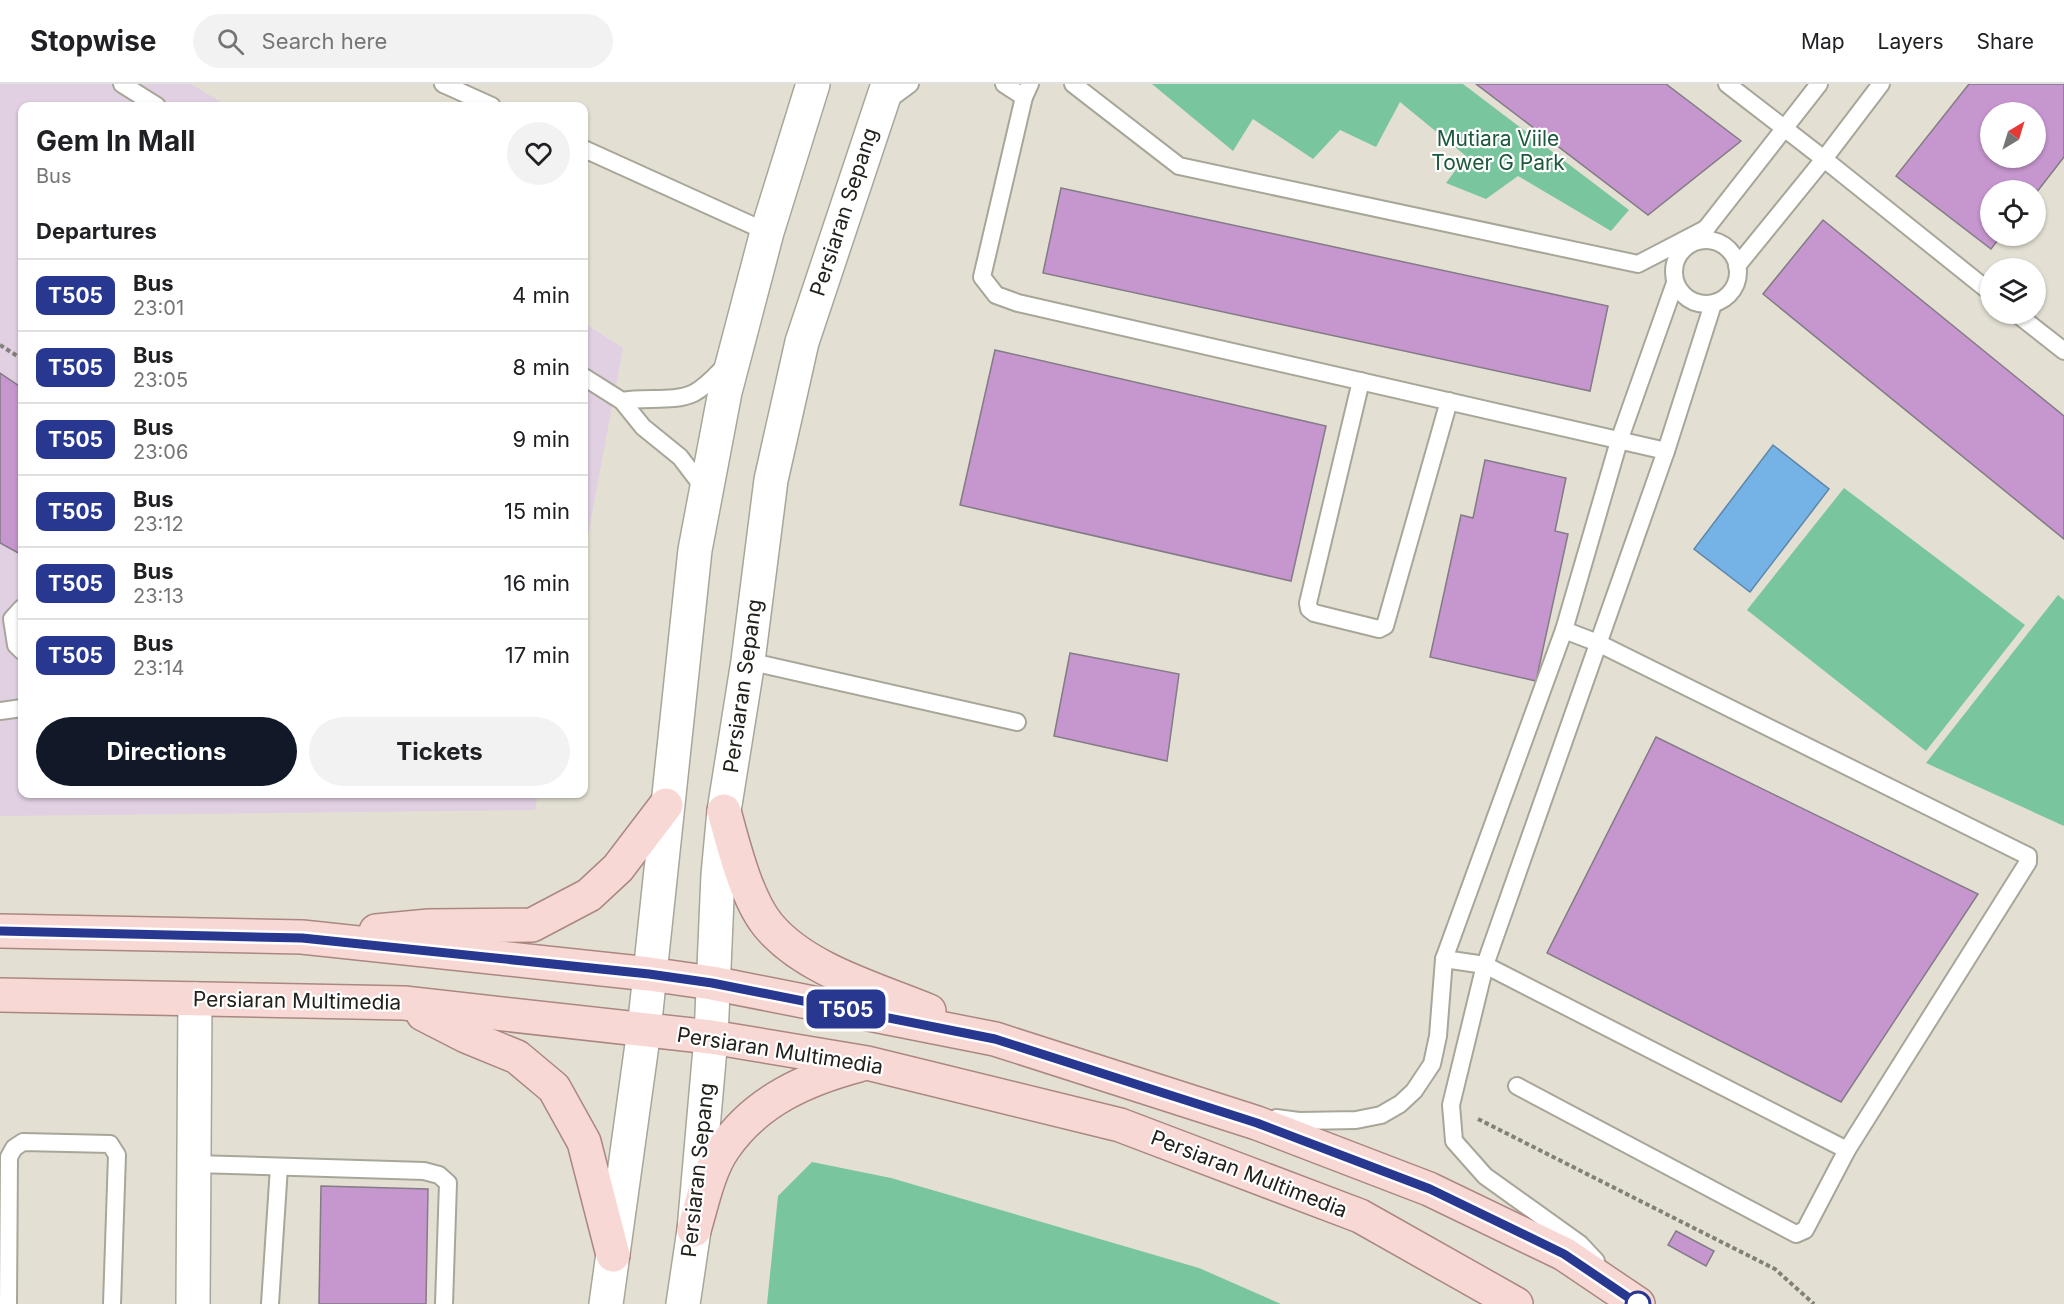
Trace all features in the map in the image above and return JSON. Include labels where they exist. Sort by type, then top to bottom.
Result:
[{"type":"main road","points":[[302,938],[429,926],[532,925],[589,895],[618,868],[666,805]]},
{"type":"main road","points":[[724,811],[747,886],[768,925],[808,960],[995,1039],[1257,1123],[1430,1189],[1564,1254],[1629,1298]]},
{"type":"main road","points":[[0,931],[302,938],[649,974],[712,983],[995,1039]]},
{"type":"main road","name":"Persiaran Multimedia","points":[[0,995],[404,1003],[711,1037],[867,1063],[1120,1125],[1360,1216],[1516,1304]]},
{"type":"main road","points":[[404,1003],[459,1033],[518,1057],[554,1088],[584,1142],[613,1255]]},
{"type":"main road","points":[[694,1230],[706,1190],[723,1149],[749,1118],[785,1092],[825,1075],[867,1063]]},
{"type":"street","points":[[606,1304],[644,1030],[666,805],[695,550],[734,358],[767,232],[813,84]]},
{"type":"street","name":"Persiaran Sepang","points":[[683,1304],[694,1230],[711,1037],[712,983],[724,811],[748,661],[771,480],[802,342],[883,96]]},
{"type":"street","points":[[194,1304],[195,999]]},
{"type":"lane","points":[[122,84],[151,102]]},
{"type":"lane","points":[[443,84],[483,102]]},
{"type":"lane","points":[[883,96],[910,84]]},
{"type":"lane","points":[[1004,84],[1027,91],[982,277],[996,295],[1017,303],[1666,451]]},
{"type":"lane","points":[[1073,84],[1179,166],[1638,264],[1702,234]]},
{"type":"lane","points":[[1727,84],[1980,284]]},
{"type":"lane","points":[[1702,234],[1723,245],[1735,258],[1737,267],[1736,286],[1730,294],[1713,304],[1693,302],[1679,291],[1673,275],[1676,257],[1702,234],[1819,84]]},
{"type":"lane","points":[[1737,267],[1881,84]]},
{"type":"lane","points":[[588,151],[767,232]]},
{"type":"lane","points":[[1181,1098],[1242,1113],[1299,1121],[1356,1120],[1381,1115],[1400,1104],[1414,1090],[1431,1064],[1438,1036],[1444,959],[1564,630],[1619,441],[1675,283]]},
{"type":"lane","points":[[1629,1298],[1580,1244],[1485,1176],[1454,1141],[1451,1106],[1485,966],[1666,451],[1713,304]]},
{"type":"lane","points":[[2030,324],[2064,351]]},
{"type":"lane","points":[[622,401],[640,397],[681,398],[692,394],[706,386],[734,358]]},
{"type":"lane","points":[[588,380],[622,401],[643,427],[680,457],[706,491]]},
{"type":"lane","points":[[1361,381],[1308,603],[1309,609],[1314,614],[1379,628],[1385,626],[1389,620],[1449,401]]},
{"type":"lane","points":[[18,612],[12,619],[18,647]]},
{"type":"lane","points":[[1517,1086],[1796,1234],[1804,1230],[1847,1150],[2028,862],[2028,856],[1598,643],[1564,630]]},
{"type":"lane","points":[[748,661],[1017,722]]},
{"type":"lane","points":[[0,711],[18,709]]},
{"type":"lane","points":[[1444,959],[1485,966],[1847,1150]]},
{"type":"lane","points":[[8,1304],[9,1157],[14,1148],[23,1143],[110,1144],[117,1155],[112,1304]]},
{"type":"lane","points":[[195,1164],[424,1171],[439,1175],[448,1182],[444,1304]]},
{"type":"lane","points":[[270,1304],[279,1167]]},
{"type":"path","points":[[0,345],[18,356]]},
{"type":"path","points":[[1451,1106],[1775,1269],[1814,1304]]},
{"type":"shaded area","points":[[0,84],[191,84],[221,102],[18,102],[18,798],[537,798],[535,810],[0,816]]},
{"type":"shaded area","points":[[588,326],[623,348],[588,535]]},
{"type":"green space","name":"Mutiara Viile Tower G Park","points":[[1152,84],[1463,84],[1629,210],[1611,231],[1518,176],[1486,199],[1446,183],[1466,156],[1400,102],[1376,147],[1340,130],[1313,159],[1253,119],[1233,151]]},
{"type":"green space","points":[[1844,488],[2025,625],[1926,751],[1747,610]]},
{"type":"green space","points":[[2058,595],[2064,600],[2064,826],[1926,763]]},
{"type":"green space","points":[[812,1162],[891,1178],[1199,1268],[1281,1304],[767,1304],[778,1196]]},
{"type":"water","points":[[1773,445],[1829,489],[1750,592],[1694,549]]},
{"type":"building","points":[[1476,84],[1666,84],[1741,141],[1648,215]]},
{"type":"building","points":[[1969,84],[2064,84],[2064,157],[2046,180],[1980,180],[1980,241],[1896,176]]},
{"type":"building","points":[[1061,188],[1608,306],[1590,391],[1043,273]]},
{"type":"building","points":[[1823,220],[2064,416],[2064,539],[1763,294]]},
{"type":"building","points":[[995,350],[1326,426],[1291,581],[960,505]]},
{"type":"building","points":[[0,373],[18,385],[18,553],[0,543]]},
{"type":"building","points":[[1485,460],[1566,478],[1555,531],[1568,534],[1536,681],[1430,657],[1461,515],[1473,518]]},
{"type":"building","points":[[1070,653],[1179,674],[1167,761],[1054,736]]},
{"type":"building","points":[[1656,737],[1978,894],[1841,1102],[1547,953]]},
{"type":"building","points":[[321,1186],[428,1189],[426,1304],[319,1304]]},
{"type":"building","points":[[1676,1231],[1714,1251],[1706,1266],[1668,1245]]},
{"type":"bus line","name":"T505","points":[[0,931],[302,938],[649,974],[712,983],[995,1039],[1257,1123],[1430,1189],[1564,1254],[1638,1304]]}]
